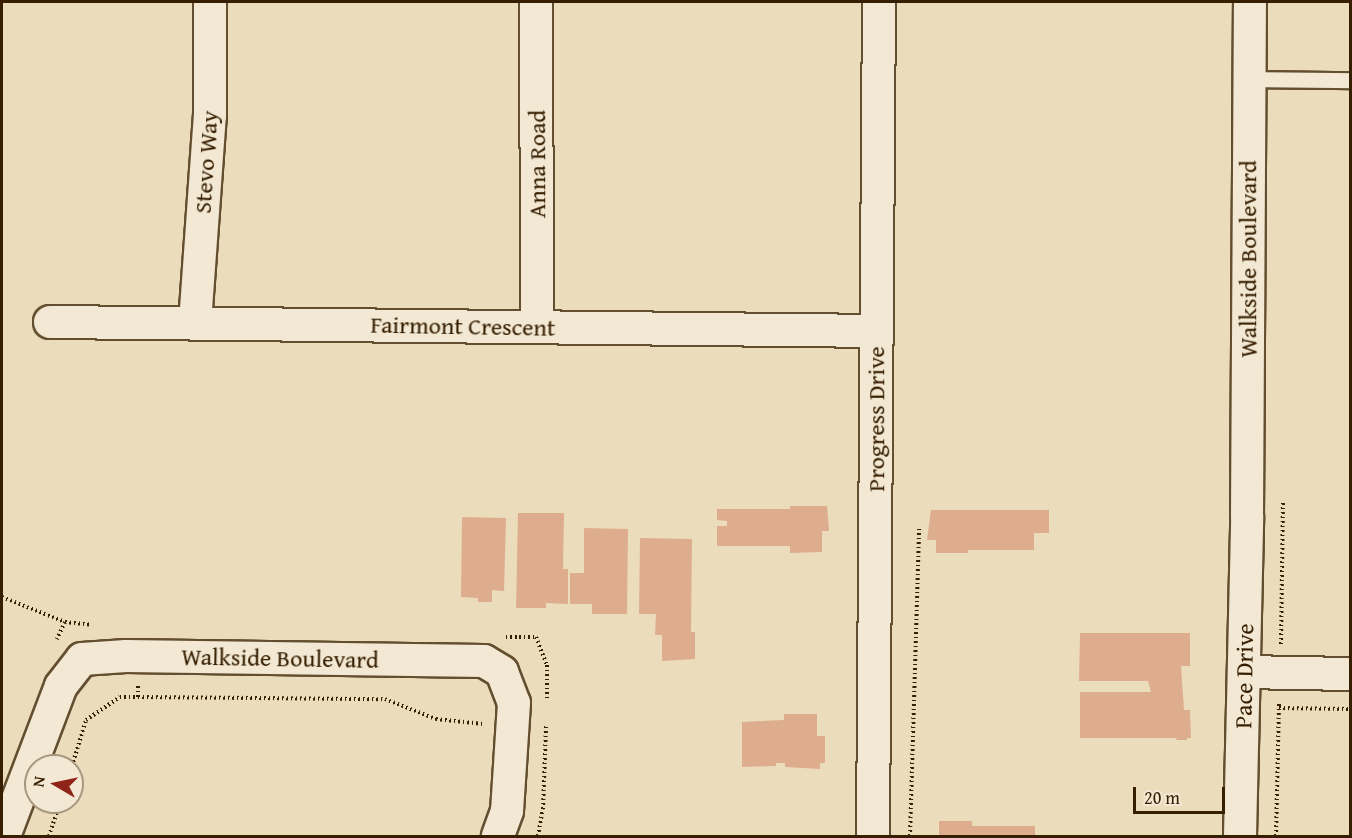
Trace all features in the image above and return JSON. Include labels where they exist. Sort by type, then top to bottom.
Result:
[{"type":"street","name":"Stevo Way","points":[[195,323],[210,116],[210,2]]},
{"type":"street","name":"Anna Road","points":[[536,2],[537,327]]},
{"type":"street","name":"Progress Drive","points":[[873,837],[879,2]]},
{"type":"street","name":"Walkside Boulevard","points":[[1247,516],[1250,2]]},
{"type":"street","name":"Fairmont Crescent","points":[[50,321],[877,331]]},
{"type":"street","name":"Pace Drive","points":[[1240,837],[1247,516]]},
{"type":"street","name":"Walkside Boulevard","points":[[4,837],[61,686],[82,659],[126,656],[484,662],[502,672],[514,703],[507,811],[498,837]]},
{"type":"street","points":[[1245,672],[1350,674]]},
{"type":"lane","points":[[1249,79],[1350,80]]},
{"type":"path","points":[[910,837],[919,527]]},
{"type":"path","points":[[1279,708],[1350,709]]},
{"type":"path","points":[[538,837],[543,809],[547,719]]},
{"type":"path","points":[[49,837],[56,814]]},
{"type":"building","points":[[790,506],[827,506],[829,531],[822,531],[822,552],[790,553],[790,546],[717,546],[717,526],[727,526],[727,521],[717,520],[717,509],[790,509]]},
{"type":"building","points":[[931,510],[1049,510],[1049,533],[1034,533],[1034,550],[968,550],[968,553],[936,553],[936,540],[927,540]]},
{"type":"building","points":[[518,513],[564,513],[563,569],[568,569],[568,604],[546,603],[546,608],[516,608]]},
{"type":"building","points":[[462,517],[506,518],[504,591],[492,590],[492,602],[478,602],[478,598],[461,597]]},
{"type":"building","points":[[584,528],[628,529],[627,614],[592,614],[592,604],[570,604],[570,573],[584,573]]},
{"type":"building","points":[[640,538],[692,539],[691,632],[695,632],[695,659],[662,661],[662,635],[655,635],[656,614],[639,614]]},
{"type":"building","points":[[1080,633],[1190,633],[1190,666],[1181,666],[1184,710],[1190,710],[1191,738],[1176,740],[1177,738],[1080,738],[1080,692],[1151,692],[1148,681],[1079,681]]},
{"type":"building","points":[[784,714],[817,714],[817,736],[825,736],[825,763],[820,763],[820,769],[785,767],[785,763],[776,763],[776,766],[742,767],[742,722],[784,720]]},
{"type":"building","points":[[939,821],[972,821],[972,826],[1035,826],[1035,836],[939,836]]}]
